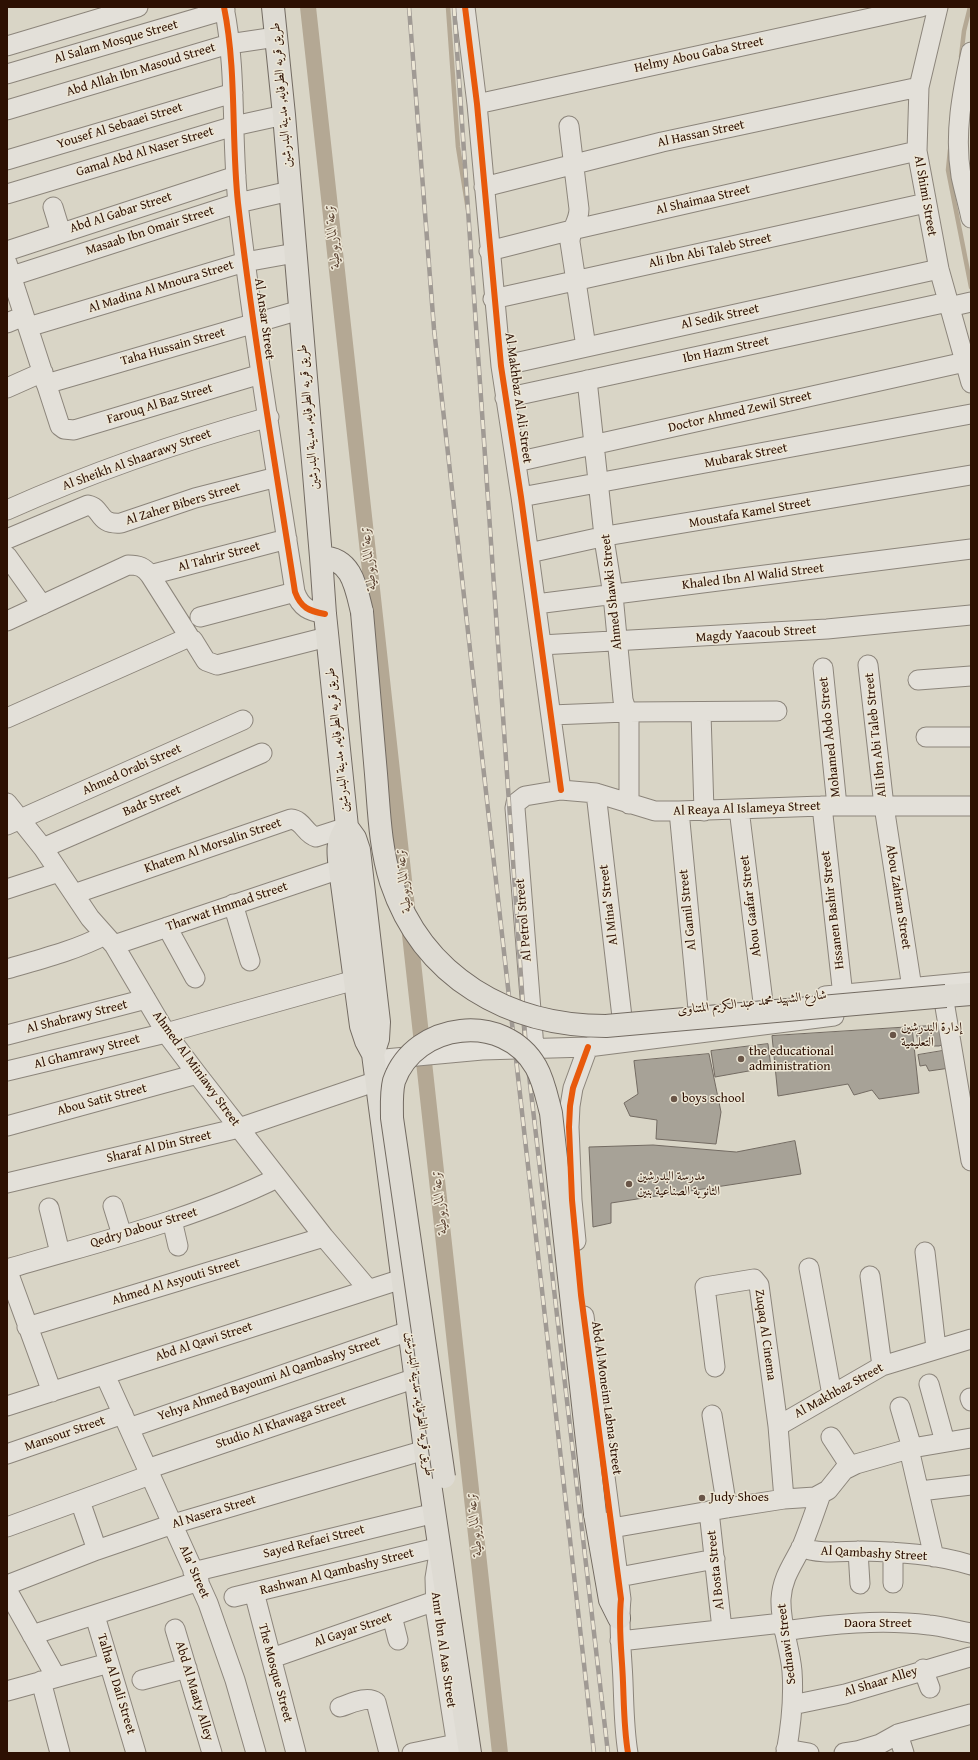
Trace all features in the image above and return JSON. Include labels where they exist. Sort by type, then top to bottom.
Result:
[{"type":"main road","name":"طريق قريه الطرفايه, مدينة البدرشين","points":[[273,7],[284,115],[322,557],[324,614],[347,827],[355,838],[359,850],[379,1022],[378,1038],[374,1057]]},
{"type":"main road","points":[[322,557],[333,558],[343,565],[356,588],[362,612],[383,847],[391,882],[416,934],[431,954],[457,978],[482,996],[506,1008],[554,1022],[581,1026],[606,1026],[946,1001],[971,994]]},
{"type":"main road","name":"طريق قريه الطرفايه, مدينة البدرشين","points":[[347,827],[338,845],[340,868],[361,1026],[374,1057],[425,1450],[440,1546],[462,1750]]},
{"type":"main road","points":[[440,1546],[448,1519],[448,1502],[392,1118],[392,1098],[394,1082],[402,1066],[413,1052],[427,1041],[443,1034],[460,1030],[478,1030],[495,1034],[506,1039],[525,1053],[536,1067],[545,1089],[551,1113],[595,1514],[610,1600],[619,1618]]},
{"type":"street","points":[[7,46],[138,7]]},
{"type":"street","name":"Al Makhbaz Al Ali Street","points":[[465,7],[477,104],[489,251],[501,366],[529,553],[560,790]]},
{"type":"street","name":"Helmy Abou Gaba Street","points":[[477,104],[921,7]]},
{"type":"street","name":"Al Shimi Street","points":[[938,7],[919,87],[917,151],[939,269],[971,383]]},
{"type":"street","name":"Al Ansar Street","points":[[224,9],[233,92],[236,176],[245,262],[253,324],[269,417],[295,592],[302,606],[311,612],[324,614]]},
{"type":"street","name":"Al Salam Mosque Street","points":[[7,74],[224,9]]},
{"type":"street","name":"Abd Allah Ibn Masoud Street","points":[[7,110],[229,44],[276,37]]},
{"type":"street","points":[[971,52],[960,104],[965,131],[961,176],[971,218]]},
{"type":"street","name":"Al Hassan Street","points":[[484,186],[662,142],[919,87]]},
{"type":"street","name":"Yousef Al Sebaaei Street","points":[[7,160],[233,92]]},
{"type":"street","name":"Gamal Abd Al Naser Street","points":[[7,194],[234,126],[284,115]]},
{"type":"street","points":[[569,126],[579,209],[576,222],[572,230],[570,242],[586,347]]},
{"type":"street","name":"Al Shaimaa Street","points":[[489,251],[572,230],[917,151]]},
{"type":"street","name":"Abd Al Gabar Street","points":[[7,251],[236,176]]},
{"type":"street","name":"Masaab Ibn Omair Street","points":[[9,269],[238,203],[290,191]]},
{"type":"street","name":"Ali Ibn Abi Taleb Street","points":[[494,299],[926,203]]},
{"type":"street","points":[[53,207],[61,233]]},
{"type":"street","name":"Al Madina Al Mnoura Street","points":[[7,323],[26,322],[245,262],[295,253]]},
{"type":"street","points":[[9,269],[44,378]]},
{"type":"street","name":"Al Sedik Street","points":[[501,366],[939,269]]},
{"type":"street","name":"Ibn Hazm Street","points":[[505,398],[948,304],[971,302]]},
{"type":"street","name":"Taha Hussain Street","points":[[7,388],[253,324],[300,310]]},
{"type":"street","name":"Doctor Ahmed Zewil Street","points":[[516,462],[965,362]]},
{"type":"street","name":"Farouq Al Baz Street","points":[[44,378],[60,426],[68,431],[261,374]]},
{"type":"street","name":"Ahmed Shawki Street","points":[[587,380],[606,536],[605,545],[614,595],[623,700],[627,712],[629,804]]},
{"type":"street","name":"Mubarak Street","points":[[521,497],[599,484],[971,414]]},
{"type":"street","name":"Al Sheikh Al Shaarawy Street","points":[[7,510],[102,470],[212,433],[269,417]]},
{"type":"street","name":"Moustafa Kamel Street","points":[[529,553],[606,536],[971,475]]},
{"type":"street","name":"Al Zaher Bibers Street","points":[[7,539],[88,505],[95,508],[104,520],[110,523],[121,523],[195,498],[277,477]]},
{"type":"street","name":"Al Tahrir Street","points":[[150,574],[287,539]]},
{"type":"street","name":"Khaled Ibn Al Walid Street","points":[[536,604],[971,549]]},
{"type":"street","points":[[7,556],[13,575],[42,605]]},
{"type":"street","points":[[7,621],[128,565],[137,565],[145,568],[150,574],[206,661],[217,665],[327,637]]},
{"type":"street","points":[[200,617],[295,592]]},
{"type":"street","name":"Magdy Yaacoub Street","points":[[541,645],[827,629],[971,615]]},
{"type":"street","points":[[7,718],[184,639],[190,638]]},
{"type":"street","name":"Ali Ibn Abi Taleb Street","points":[[868,665],[884,806]]},
{"type":"street","name":"Mohamed Abdo Street","points":[[823,668],[830,806]]},
{"type":"street","points":[[918,680],[971,676]]},
{"type":"street","points":[[551,715],[627,712],[701,713],[777,711]]},
{"type":"street","points":[[701,713],[704,811]]},
{"type":"street","name":"Ahmed Orabi Street","points":[[14,822],[243,720]]},
{"type":"street","points":[[926,737],[971,737]]},
{"type":"street","name":"Badr Street","points":[[43,848],[262,753]]},
{"type":"street","name":"Al Reaya Al Islameya Street","points":[[525,796],[560,790],[596,793],[655,811],[704,811],[830,806],[971,806]]},
{"type":"street","name":"Al Mina' Street","points":[[596,793],[622,1017]]},
{"type":"street","name":"Al Petrol Street","points":[[525,796],[516,803],[515,808],[534,1048]]},
{"type":"street","name":"Ahmed Al Miniawy Street","points":[[7,803],[14,822],[43,848],[90,918],[109,940],[166,1033],[324,1238],[368,1290]]},
{"type":"street","name":"Hssanen Bashir Street","points":[[830,806],[843,994],[846,1014]]},
{"type":"street","name":"Abou Zahran Street","points":[[884,806],[912,988]]},
{"type":"street","name":"Abou Gaafar Street","points":[[739,809],[763,1002]]},
{"type":"street","name":"Al Gamil Street","points":[[679,811],[698,1009]]},
{"type":"street","name":"Khatem Al Morsalin Street","points":[[74,894],[291,819],[298,821],[308,834],[316,837],[347,827]]},
{"type":"street","name":"Tharwat Hmmad Street","points":[[7,969],[62,954],[84,946],[167,926],[340,868]]},
{"type":"street","points":[[7,889],[59,872]]},
{"type":"street","points":[[233,904],[250,961]]},
{"type":"street","points":[[167,926],[195,978]]},
{"type":"street","name":"Al Ghamrawy Street","points":[[7,1071],[166,1033],[355,980]]},
{"type":"street","name":"شارع الشهيد محمد عبد الكريم المتناوى","points":[[533,1026],[971,982]]},
{"type":"street","name":"Al Shabrawy Street","points":[[7,1035],[146,999]]},
{"type":"street","points":[[946,1001],[971,1161]]},
{"type":"street","name":"شارع الشهيد محمد عبد الكريم المتناوى","points":[[374,1057],[403,1057],[482,1050],[588,1047],[946,1001],[971,1005]]},
{"type":"street","name":"Abd Al Moneim Labna Street","points":[[588,1047],[573,1088],[570,1106],[569,1127],[572,1200],[581,1295],[619,1577],[621,1599],[619,1618],[624,1732],[628,1753]]},
{"type":"street","name":"Abou Satit Street","points":[[7,1126],[197,1074]]},
{"type":"street","name":"Sharaf Al Din Street","points":[[7,1183],[239,1128],[377,1081]]},
{"type":"street","name":"Qedry Dabour Street","points":[[7,1269],[172,1220],[232,1199],[277,1178]]},
{"type":"street","points":[[113,1206],[122,1235]]},
{"type":"street","points":[[49,1208],[60,1253]]},
{"type":"street","points":[[172,1220],[178,1246]]},
{"type":"street","name":"Ahmed Al Asyouti Street","points":[[27,1327],[324,1238]]},
{"type":"street","points":[[925,1252],[936,1348]]},
{"type":"street","points":[[809,1268],[832,1395]]},
{"type":"street","points":[[7,1269],[52,1392]]},
{"type":"street","points":[[870,1276],[882,1366]]},
{"type":"street","name":"Abd Al Qawi Street","points":[[7,1406],[402,1279]]},
{"type":"street","name":"Zuqaq Al Cinema","points":[[715,1367],[705,1287],[754,1279],[759,1286],[778,1426],[784,1499]]},
{"type":"street","name":"Yehya Ahmed Bayoumi Al Qambashy Street","points":[[126,1421],[410,1331]]},
{"type":"street","name":"Al Makhbaz Street","points":[[778,1426],[882,1366],[936,1348],[971,1340]]},
{"type":"street","name":"Ala' Street","points":[[105,1375],[173,1524],[218,1630],[235,1680],[256,1753]]},
{"type":"street","name":"Studio Al Khawaga Street","points":[[7,1527],[80,1501],[149,1472],[416,1378]]},
{"type":"street","points":[[929,1384],[945,1442]]},
{"type":"street","points":[[900,1407],[934,1557]]},
{"type":"street","name":"Al Bosta Street","points":[[712,1415],[718,1509],[715,1559],[722,1629]]},
{"type":"street","name":"Mansour Street","points":[[7,1454],[126,1421]]},
{"type":"street","points":[[831,1437],[850,1466]]},
{"type":"street","points":[[612,1528],[718,1509],[784,1499],[815,1497],[821,1494],[850,1466],[910,1449],[971,1438]]},
{"type":"street","name":"Al Nasera Street","points":[[7,1585],[97,1550],[173,1524],[425,1450]]},
{"type":"street","points":[[920,1491],[971,1485]]},
{"type":"street","name":"Sednawi Street","points":[[786,1751],[792,1705],[792,1671],[783,1627],[781,1599],[784,1581],[791,1563],[802,1547],[821,1494]]},
{"type":"street","points":[[80,1501],[97,1550]]},
{"type":"street","name":"Sayed Refaei Street","points":[[32,1635],[95,1616],[196,1576],[435,1513]]},
{"type":"street","name":"Rashwan Al Qambashy Street","points":[[234,1597],[440,1546]]},
{"type":"street","name":"Amr Ibn Al Aas Street","points":[[440,1546],[435,1578],[435,1601],[462,1750]]},
{"type":"street","name":"Al Qambashy Street","points":[[802,1547],[815,1551],[893,1552],[934,1557],[971,1565]]},
{"type":"street","points":[[858,1551],[860,1584]]},
{"type":"street","points":[[893,1552],[893,1583]]},
{"type":"street","points":[[619,1577],[715,1559]]},
{"type":"street","points":[[7,1590],[32,1635],[48,1679],[60,1753]]},
{"type":"street","name":"The Mosque Street","points":[[254,1592],[296,1753]]},
{"type":"street","name":"Al Gayar Street","points":[[272,1658],[435,1601]]},
{"type":"street","name":"Talha Al Dali Street","points":[[95,1616],[136,1753]]},
{"type":"street","points":[[392,1616],[398,1640]]},
{"type":"street","name":"Daora Street","points":[[620,1641],[722,1629],[881,1622],[929,1625],[971,1634]]},
{"type":"street","name":"Abd Al Maaty Alley","points":[[175,1629],[212,1753]]},
{"type":"street","name":"Al Shaar Alley","points":[[792,1705],[870,1687],[923,1669],[970,1657]]},
{"type":"street","points":[[7,1692],[48,1679],[109,1663]]},
{"type":"street","points":[[142,1680],[187,1668]]},
{"type":"street","points":[[923,1669],[930,1688]]},
{"type":"street","points":[[340,1707],[367,1699],[372,1699],[376,1702],[389,1753]]},
{"type":"street","points":[[844,1753],[857,1751],[880,1744],[898,1734],[971,1714]]},
{"type":"street","points":[[898,1734],[904,1753]]},
{"type":"street","points":[[412,1753],[462,1750]]},
{"type":"street","points":[[786,1751],[809,1753]]},
{"type":"building","points":[[944,1025],[947,1043],[939,1046],[919,1046],[915,1027]]},
{"type":"building","points":[[912,1027],[919,1093],[879,1099],[872,1090],[854,1095],[848,1084],[778,1096],[772,1036]]},
{"type":"building","name":"the educational administration","points":[[768,1044],[771,1067],[715,1077],[711,1051]]},
{"type":"building","points":[[948,1050],[950,1068],[929,1071],[926,1065],[920,1066],[918,1055]]},
{"type":"building","name":"boys school","points":[[709,1054],[721,1112],[716,1144],[656,1139],[657,1120],[630,1116],[624,1103],[638,1094],[634,1061]]},
{"type":"building","points":[[795,1141],[801,1174],[611,1203],[611,1223],[593,1227],[589,1147],[653,1145],[736,1152]]},
{"type":"waterway","name":"ترعة الماريوطية","points":[[308,7],[500,1753]]},
{"type":"waterway","points":[[448,7],[458,147],[468,210]]},
{"type":"waterway","points":[[961,57],[964,31],[970,7]]},
{"type":"waterway","points":[[950,150],[948,170],[971,287]]},
{"type":"railway","points":[[409,7],[434,329],[594,1753]]},
{"type":"railway","points":[[454,7],[526,1049],[608,1753]]},
{"type":"cycle path","points":[[224,7],[231,56],[238,203],[257,349],[295,592],[300,602],[306,608],[314,612],[325,614]]},
{"type":"cycle path","points":[[465,7],[477,104],[501,366],[521,497],[561,790]]},
{"type":"cycle path","points":[[588,1047],[573,1088],[570,1106],[569,1127],[572,1200],[581,1295],[621,1599],[620,1640],[628,1753]]},
{"type":"place","name":"إدارة البدرشين التعليمية","points":[[893,1035]]},
{"type":"place","name":"the educational administration","points":[[741,1059]]},
{"type":"place","name":"boys school","points":[[674,1099]]},
{"type":"place","name":"مدرسة البدرشين الثانوية الصناعية بنين","points":[[629,1184]]},
{"type":"place","name":"Judy Shoes","points":[[702,1498]]}]
